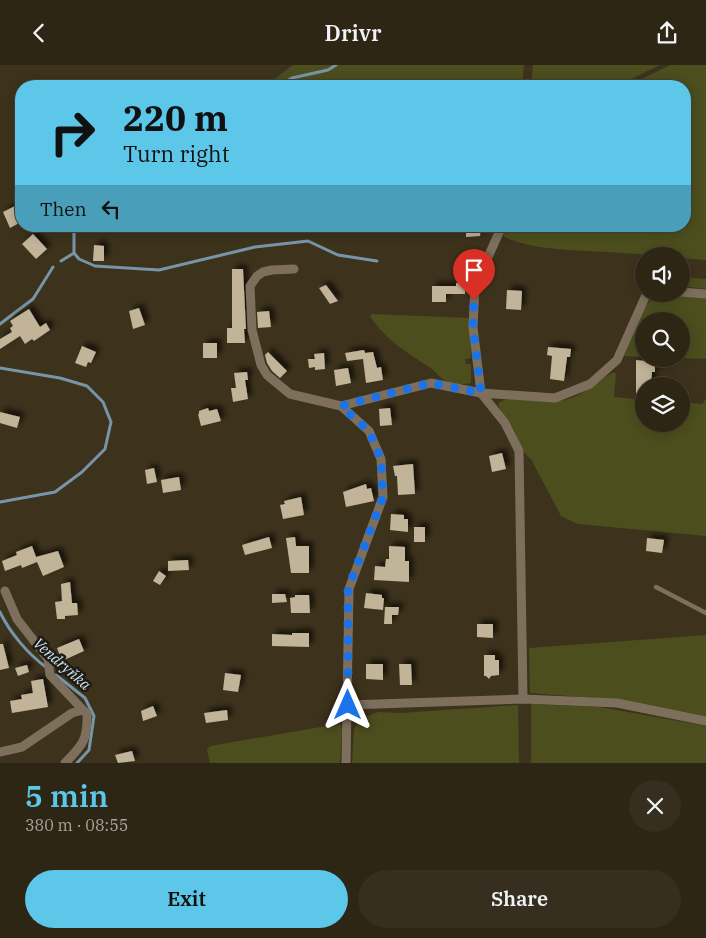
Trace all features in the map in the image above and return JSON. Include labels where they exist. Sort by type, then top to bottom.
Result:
[{"type":"street","points":[[499,232],[475,286],[473,327],[481,393],[505,423],[519,451],[523,699]]},
{"type":"street","points":[[294,269],[263,272],[257,276],[250,286],[252,330],[261,365],[267,375],[290,394],[341,406],[431,383],[481,393],[555,398],[590,384],[617,360],[643,302]]},
{"type":"street","points":[[690,293],[706,294]]},
{"type":"street","points":[[341,406],[369,431],[381,459],[383,497],[348,589],[346,763]]},
{"type":"street","points":[[5,591],[17,619],[48,659],[50,675],[87,713],[88,728],[85,738],[81,747],[65,763]]},
{"type":"street","points":[[348,705],[523,699],[617,703],[706,721]]},
{"type":"street","points":[[0,752],[22,747],[72,713],[83,710]]},
{"type":"lane","points":[[656,587],[706,613]]},
{"type":"shaded area","points":[[293,65],[524,65],[523,80],[273,80]]},
{"type":"shaded area","points":[[533,65],[660,65],[629,80],[532,80]]},
{"type":"shaded area","points":[[670,65],[706,65],[706,260],[690,259],[690,247],[635,247],[635,254],[578,251],[529,245],[503,236],[505,232],[691,232],[691,80],[640,80]]},
{"type":"shaded area","points":[[690,278],[706,279],[706,289],[690,287]]},
{"type":"shaded area","points":[[690,295],[706,296],[706,359],[690,358],[690,312],[643,312],[649,302],[690,302]]},
{"type":"shaded area","points":[[372,314],[470,318],[471,358],[465,359],[466,364],[471,364],[471,383],[457,384],[444,380],[431,368],[383,333],[370,316]]},
{"type":"shaded area","points":[[635,327],[635,357],[624,356]]},
{"type":"shaded area","points":[[612,373],[616,373],[614,397],[635,399],[635,432],[690,432],[690,403],[702,404],[706,399],[706,536],[578,524],[561,516],[531,459],[524,452],[513,428],[498,404],[503,401],[519,398],[557,401],[583,393]]},
{"type":"shaded area","points":[[706,635],[706,717],[607,699],[530,693],[529,648]]},
{"type":"shaded area","points":[[531,704],[600,707],[706,726],[706,763],[531,763]]},
{"type":"shaded area","points":[[518,705],[519,763],[352,763],[354,729],[360,719],[378,712],[401,713]]},
{"type":"shaded area","points":[[341,725],[342,729],[340,763],[210,763],[207,750],[210,746]]},
{"type":"building","points":[[15,206],[15,225],[10,228],[3,212]]},
{"type":"building","points":[[466,232],[480,232],[480,236],[466,237]]},
{"type":"building","points":[[33,234],[47,249],[36,259],[22,244]]},
{"type":"building","points":[[94,245],[104,246],[104,261],[93,261]]},
{"type":"building","points":[[232,269],[243,269],[245,343],[227,343],[227,328],[232,328]]},
{"type":"building","points":[[456,283],[465,283],[465,294],[446,294],[446,302],[432,302],[432,286],[456,286]]},
{"type":"building","points":[[326,285],[338,301],[330,304],[319,288]]},
{"type":"building","points":[[507,290],[522,291],[521,310],[506,309]]},
{"type":"building","points":[[139,308],[145,325],[133,329],[129,311]]},
{"type":"building","points":[[29,309],[40,327],[46,323],[50,330],[34,341],[32,339],[25,344],[20,336],[0,349],[0,339],[12,332],[10,328],[13,326],[10,321]]},
{"type":"building","points":[[269,311],[271,327],[258,328],[257,312]]},
{"type":"building","points":[[203,343],[217,343],[217,358],[203,358]]},
{"type":"building","points":[[82,346],[96,352],[91,363],[88,362],[86,367],[75,363]]},
{"type":"building","points":[[548,347],[571,349],[570,357],[567,357],[564,381],[550,379],[552,356],[547,355]]},
{"type":"building","points":[[364,350],[365,353],[373,352],[377,368],[381,367],[383,380],[366,383],[363,359],[347,361],[345,353]]},
{"type":"building","points":[[268,352],[287,371],[280,378],[267,363],[265,355]]},
{"type":"building","points":[[324,353],[325,369],[315,370],[315,367],[309,368],[308,359],[315,359],[314,354]]},
{"type":"building","points":[[636,367],[655,367],[655,372],[652,372],[652,377],[636,377]]},
{"type":"building","points":[[348,368],[351,383],[336,386],[334,370]]},
{"type":"building","points":[[247,372],[248,380],[245,380],[248,399],[233,402],[231,388],[236,388],[234,373]]},
{"type":"building","points":[[208,408],[209,411],[217,409],[221,421],[201,426],[199,411]]},
{"type":"building","points":[[390,408],[392,425],[380,426],[379,409]]},
{"type":"building","points":[[0,412],[20,417],[17,428],[0,423]]},
{"type":"building","points":[[502,453],[506,469],[492,472],[489,456]]},
{"type":"building","points":[[413,464],[415,494],[398,495],[397,476],[395,476],[393,466]]},
{"type":"building","points":[[154,468],[157,482],[147,484],[145,470]]},
{"type":"building","points":[[179,477],[181,490],[163,493],[161,480]]},
{"type":"building","points":[[366,484],[367,489],[371,488],[374,501],[346,507],[343,492]]},
{"type":"building","points":[[301,497],[304,515],[283,519],[280,505],[285,504],[284,501]]},
{"type":"building","points":[[391,514],[404,515],[404,519],[408,519],[408,532],[390,530]]},
{"type":"building","points":[[414,527],[425,527],[425,542],[414,542]]},
{"type":"building","points":[[269,537],[272,548],[245,555],[242,545]]},
{"type":"building","points":[[295,537],[296,546],[309,546],[309,573],[291,573],[286,538]]},
{"type":"building","points":[[647,538],[664,540],[662,553],[646,551]]},
{"type":"building","points":[[32,546],[36,557],[58,551],[64,567],[43,576],[37,562],[22,568],[21,565],[5,571],[2,561],[17,555],[16,552]]},
{"type":"building","points":[[389,546],[405,547],[405,561],[409,561],[409,582],[374,580],[375,566],[385,567],[386,559],[389,559]]},
{"type":"building","points":[[188,560],[189,570],[168,571],[168,561]]},
{"type":"building","points":[[159,571],[166,576],[160,585],[153,581]]},
{"type":"building","points":[[70,582],[72,603],[77,603],[78,615],[57,619],[55,602],[62,601],[61,584]]},
{"type":"building","points":[[366,593],[382,595],[382,598],[384,598],[383,610],[364,608]]},
{"type":"building","points":[[272,594],[285,594],[287,602],[272,603]]},
{"type":"building","points":[[295,595],[309,595],[310,613],[291,613],[290,598],[295,597]]},
{"type":"building","points":[[385,607],[399,607],[398,615],[392,615],[392,624],[384,624]]},
{"type":"building","points":[[477,624],[493,624],[493,638],[477,637]]},
{"type":"building","points":[[292,633],[309,633],[309,647],[272,646],[272,634],[292,635]]},
{"type":"building","points":[[79,639],[84,651],[62,661],[57,648]]},
{"type":"building","points":[[0,644],[3,644],[9,668],[0,670]]},
{"type":"building","points":[[484,655],[495,655],[495,660],[499,660],[499,675],[491,676],[489,679],[484,676]]},
{"type":"building","points":[[366,664],[383,664],[383,680],[366,679]]},
{"type":"building","points":[[399,664],[411,664],[412,685],[400,685]]},
{"type":"building","points":[[27,665],[29,672],[18,676],[15,668]]},
{"type":"building","points":[[225,673],[241,675],[238,692],[223,690]]},
{"type":"building","points":[[43,679],[48,707],[12,713],[10,701],[22,699],[21,695],[33,693],[31,681]]},
{"type":"building","points":[[153,706],[157,716],[143,721],[141,711]]},
{"type":"building","points":[[227,710],[228,720],[206,723],[204,713]]},
{"type":"building","points":[[132,751],[135,761],[118,763],[115,755]]},
{"type":"waterway","points":[[288,80],[328,70],[336,65]]},
{"type":"waterway","points":[[61,261],[74,253],[74,232]]},
{"type":"waterway","points":[[74,253],[79,259],[95,266],[159,270],[255,247],[308,241],[338,255],[377,261]]},
{"type":"waterway","points":[[0,324],[33,299],[53,267]]},
{"type":"waterway","name":"Vendryňka","points":[[0,368],[60,378],[87,386],[103,402],[111,422],[105,449],[82,472],[55,492],[0,502]]},
{"type":"waterway","name":"Vendryňka","points":[[0,612],[20,643],[47,668]]},
{"type":"waterway","name":"Vendryňka","points":[[56,675],[85,698],[94,716],[89,750],[77,763]]},
{"type":"route","points":[[348,705],[348,589],[383,497],[381,459],[369,431],[341,406],[431,383],[481,393],[473,327],[474,300]]}]
